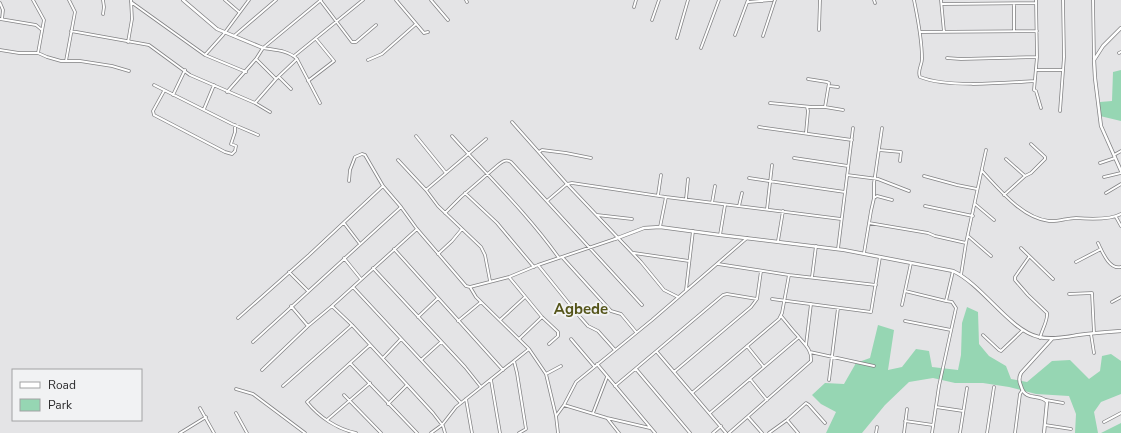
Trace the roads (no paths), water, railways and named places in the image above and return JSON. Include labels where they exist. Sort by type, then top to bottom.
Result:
[{"type":"street","points":[[33,0],[42,17],[43,24],[38,53]]},
{"type":"street","points":[[66,61],[75,12],[69,0]]},
{"type":"street","points":[[102,0],[104,7],[103,14]]},
{"type":"street","points":[[183,0],[211,25],[224,32],[263,48],[284,52],[294,56],[320,103]]},
{"type":"street","points":[[225,0],[239,12]]},
{"type":"street","points":[[205,55],[250,0]]},
{"type":"street","points":[[233,36],[276,0]]},
{"type":"street","points":[[227,92],[246,72],[263,48],[320,0],[354,42],[356,42],[376,25]]},
{"type":"street","points":[[294,56],[363,0]]},
{"type":"street","points":[[396,0],[424,33],[428,32]]},
{"type":"street","points":[[431,0],[448,20]]},
{"type":"street","points":[[634,7],[636,0]]},
{"type":"street","points":[[652,20],[658,0]]},
{"type":"street","points":[[676,38],[688,0]]},
{"type":"street","points":[[701,48],[719,0]]},
{"type":"street","points":[[735,35],[748,1],[772,0]]},
{"type":"street","points":[[763,36],[775,0]]},
{"type":"street","points":[[819,30],[821,0]]},
{"type":"street","points":[[914,0],[921,32],[922,59],[919,73],[920,77],[938,82],[971,83],[1034,81]]},
{"type":"street","points":[[941,0],[944,32]]},
{"type":"street","points":[[1060,111],[1064,57],[1063,0]]},
{"type":"street","points":[[1092,0],[1094,60],[1098,112],[1102,129],[1121,172],[1104,177]]},
{"type":"street","points":[[128,42],[132,19],[131,1]]},
{"type":"street","points":[[131,1],[205,55],[246,72]]},
{"type":"street","points":[[942,4],[1036,2],[1037,57],[1034,90],[1036,91],[1041,108]]},
{"type":"street","points":[[0,3],[3,10],[1,19],[36,25],[43,24]]},
{"type":"street","points":[[1014,3],[1014,30]]},
{"type":"street","points":[[368,60],[382,54],[416,24]]},
{"type":"street","points":[[36,25],[42,30]]},
{"type":"street","points":[[1094,60],[1103,46],[1121,28]]},
{"type":"street","points":[[921,32],[1037,30]]},
{"type":"street","points":[[71,31],[149,45],[190,75],[255,103],[270,112]]},
{"type":"street","points":[[308,81],[334,61],[316,39]]},
{"type":"street","points":[[0,50],[19,53],[38,53],[47,57],[66,61],[80,61],[112,66],[129,71]]},
{"type":"street","points":[[947,58],[1037,57]]},
{"type":"street","points":[[256,59],[276,79]]},
{"type":"street","points":[[255,103],[276,79],[297,59]]},
{"type":"street","points":[[173,95],[184,70]]},
{"type":"street","points":[[1036,70],[1062,70]]},
{"type":"street","points":[[279,77],[291,89]]},
{"type":"street","points":[[808,79],[827,82],[829,86],[838,87]]},
{"type":"street","points":[[154,85],[258,135]]},
{"type":"street","points":[[204,109],[214,85]]},
{"type":"street","points":[[825,107],[829,86]]},
{"type":"street","points":[[164,90],[153,111],[154,115],[225,152],[232,154],[236,148],[236,146],[231,144],[235,132],[235,125]]},
{"type":"street","points":[[770,103],[807,107],[825,107],[843,110]]},
{"type":"street","points":[[806,133],[807,107]]},
{"type":"street","points":[[808,111],[812,107]]},
{"type":"street","points":[[512,122],[616,239],[632,253],[664,290],[679,297]]},
{"type":"street","points":[[759,127],[852,140]]},
{"type":"street","points":[[838,249],[853,128]]},
{"type":"street","points":[[864,253],[874,198],[874,183],[882,128]]},
{"type":"street","points":[[416,136],[446,173]]},
{"type":"street","points":[[452,136],[523,212],[561,258],[611,311],[621,314],[636,332]]},
{"type":"street","points":[[426,190],[486,139]]},
{"type":"street","points":[[1004,195],[1024,176],[1031,173],[1045,159],[1045,157],[1031,144]]},
{"type":"street","points":[[539,152],[542,150],[591,158]]},
{"type":"street","points":[[879,150],[900,152],[900,161]]},
{"type":"street","points":[[961,275],[966,242],[986,150]]},
{"type":"street","points":[[1100,163],[1115,156],[1121,151]]},
{"type":"street","points":[[349,181],[355,157],[362,154],[365,155],[383,186],[417,229],[462,283],[470,287],[509,277],[538,265],[644,228],[660,227],[838,249],[881,256],[953,271],[961,275],[987,296],[1023,330],[1040,338],[1121,331]]},
{"type":"street","points":[[794,158],[848,166]]},
{"type":"street","points":[[1006,159],[1024,176]]},
{"type":"street","points":[[398,160],[426,190],[438,206],[484,251],[490,281]]},
{"type":"street","points":[[445,213],[503,161],[508,160],[642,305]]},
{"type":"street","points":[[767,209],[772,165]]},
{"type":"street","points":[[982,171],[1004,195],[1024,211],[1048,221],[1076,218],[1111,218],[1121,214]]},
{"type":"street","points":[[847,175],[875,178],[909,191]]},
{"type":"street","points":[[658,195],[661,176]]},
{"type":"street","points":[[924,176],[977,189]]},
{"type":"street","points":[[749,178],[845,192]]},
{"type":"street","points":[[686,199],[688,179]]},
{"type":"street","points":[[547,201],[567,184],[574,183],[725,205],[841,219]]},
{"type":"street","points":[[1106,193],[1121,184]]},
{"type":"street","points":[[238,318],[309,255],[383,186]]},
{"type":"street","points":[[712,203],[715,186]]},
{"type":"street","points":[[466,193],[497,224],[534,267]]},
{"type":"street","points":[[740,206],[742,193]]},
{"type":"street","points":[[874,198],[877,196],[892,200]]},
{"type":"street","points":[[660,227],[666,197]]},
{"type":"street","points":[[975,204],[994,220]]},
{"type":"street","points":[[720,235],[725,205]]},
{"type":"street","points":[[925,206],[972,216]]},
{"type":"street","points":[[253,342],[401,207]]},
{"type":"street","points":[[778,241],[783,211]]},
{"type":"street","points":[[596,216],[632,219]]},
{"type":"street","points":[[1116,217],[1121,226]]},
{"type":"street","points":[[343,222],[360,244]]},
{"type":"street","points":[[869,223],[928,233],[935,236],[966,242]]},
{"type":"street","points":[[262,370],[308,326],[417,229]]},
{"type":"street","points":[[438,254],[462,229]]},
{"type":"street","points":[[685,291],[693,231]]},
{"type":"street","points":[[968,235],[991,256]]},
{"type":"street","points":[[556,416],[564,405],[576,382],[679,297],[747,238]]},
{"type":"street","points":[[1098,243],[1109,263],[1114,267],[1121,267]]},
{"type":"street","points":[[812,277],[816,246]]},
{"type":"street","points":[[1021,248],[1053,279]]},
{"type":"street","points":[[394,249],[503,370]]},
{"type":"street","points":[[1076,262],[1101,249]]},
{"type":"street","points":[[632,253],[689,262]]},
{"type":"street","points":[[772,299],[871,312],[881,256]]},
{"type":"street","points":[[344,258],[361,278]]},
{"type":"street","points":[[1030,258],[1015,277],[1015,280],[1028,295],[1047,312],[1047,318],[1040,338]]},
{"type":"street","points":[[902,305],[911,262]]},
{"type":"street","points":[[718,264],[789,275],[876,285]]},
{"type":"street","points":[[538,265],[576,314],[588,326],[598,331],[615,350]]},
{"type":"street","points":[[373,268],[418,318],[465,366],[481,387]]},
{"type":"street","points":[[674,372],[751,307],[756,298],[761,271]]},
{"type":"street","points":[[946,301],[953,271]]},
{"type":"street","points":[[289,272],[308,291]]},
{"type":"street","points":[[692,393],[781,316],[789,275]]},
{"type":"street","points":[[509,277],[558,334],[558,336],[549,344]]},
{"type":"street","points":[[353,287],[461,403]]},
{"type":"street","points":[[470,287],[473,295],[520,338],[546,374],[556,416],[558,433]]},
{"type":"street","points":[[905,291],[952,302],[956,308],[941,376],[932,433]]},
{"type":"street","points":[[1069,294],[1092,293],[1092,334],[1094,353]]},
{"type":"street","points":[[615,386],[723,295],[727,294],[756,298]]},
{"type":"street","points":[[500,320],[525,297]]},
{"type":"street","points":[[418,318],[438,298]]},
{"type":"street","points":[[1112,302],[1121,298]]},
{"type":"street","points":[[458,321],[481,302]]},
{"type":"street","points":[[806,344],[812,304]]},
{"type":"street","points":[[291,306],[308,326]]},
{"type":"street","points":[[332,306],[352,325],[407,385],[442,425],[445,433]]},
{"type":"street","points":[[829,380],[838,308]]},
{"type":"street","points":[[657,352],[728,433],[812,360],[806,344],[798,338],[781,316]]},
{"type":"street","points":[[520,338],[542,317]]},
{"type":"street","points":[[905,321],[951,330]]},
{"type":"street","points":[[284,386],[352,325]]},
{"type":"street","points":[[983,335],[999,350],[1002,350],[1023,330]]},
{"type":"street","points":[[710,413],[798,338]]},
{"type":"street","points":[[1053,338],[1020,373],[1020,384],[1022,391],[1027,396],[1063,403]]},
{"type":"street","points":[[382,358],[401,339]]},
{"type":"street","points":[[571,339],[607,377],[655,433]]},
{"type":"street","points":[[421,360],[441,342]]},
{"type":"street","points":[[356,433],[340,428],[327,420],[307,402],[370,345]]},
{"type":"street","points":[[746,346],[764,367]]},
{"type":"street","points":[[431,433],[442,425],[453,410],[461,403],[529,349]]},
{"type":"street","points":[[810,352],[874,366]]},
{"type":"street","points":[[514,361],[526,429],[519,433]]},
{"type":"street","points":[[350,363],[417,433]]},
{"type":"street","points":[[546,374],[561,366]]},
{"type":"street","points":[[636,369],[690,433]]},
{"type":"street","points":[[593,413],[607,377]]},
{"type":"street","points":[[750,379],[767,400]]},
{"type":"street","points":[[490,380],[500,433]]},
{"type":"street","points":[[327,420],[370,383]]},
{"type":"street","points":[[388,404],[407,385]]},
{"type":"street","points":[[987,433],[994,387]]},
{"type":"street","points":[[960,433],[967,388]]},
{"type":"street","points":[[236,389],[253,394],[305,433]]},
{"type":"street","points":[[1015,433],[1020,394],[1022,391]]},
{"type":"street","points":[[344,395],[380,433]]},
{"type":"street","points":[[466,399],[472,433]]},
{"type":"street","points":[[1044,433],[1048,405],[1046,400]]},
{"type":"street","points":[[769,433],[807,403],[825,423]]},
{"type":"street","points":[[564,405],[607,418],[650,428]]},
{"type":"street","points":[[936,407],[963,410]]},
{"type":"street","points":[[200,408],[214,433]]},
{"type":"street","points":[[904,433],[907,409]]},
{"type":"street","points":[[1104,422],[1121,412]]},
{"type":"street","points":[[236,413],[246,433]]},
{"type":"street","points":[[180,433],[206,417]]},
{"type":"street","points":[[748,417],[762,433]]},
{"type":"street","points":[[607,418],[617,432]]},
{"type":"street","points":[[787,420],[798,433]]},
{"type":"street","points":[[905,421],[933,425]]},
{"type":"street","points":[[1045,425],[1071,430]]},
{"type":"street","points":[[713,433],[721,426]]},
{"type":"street","points":[[876,433],[877,427]]},
{"type":"district","name":"Agbede","points":[[581,309]]}]
